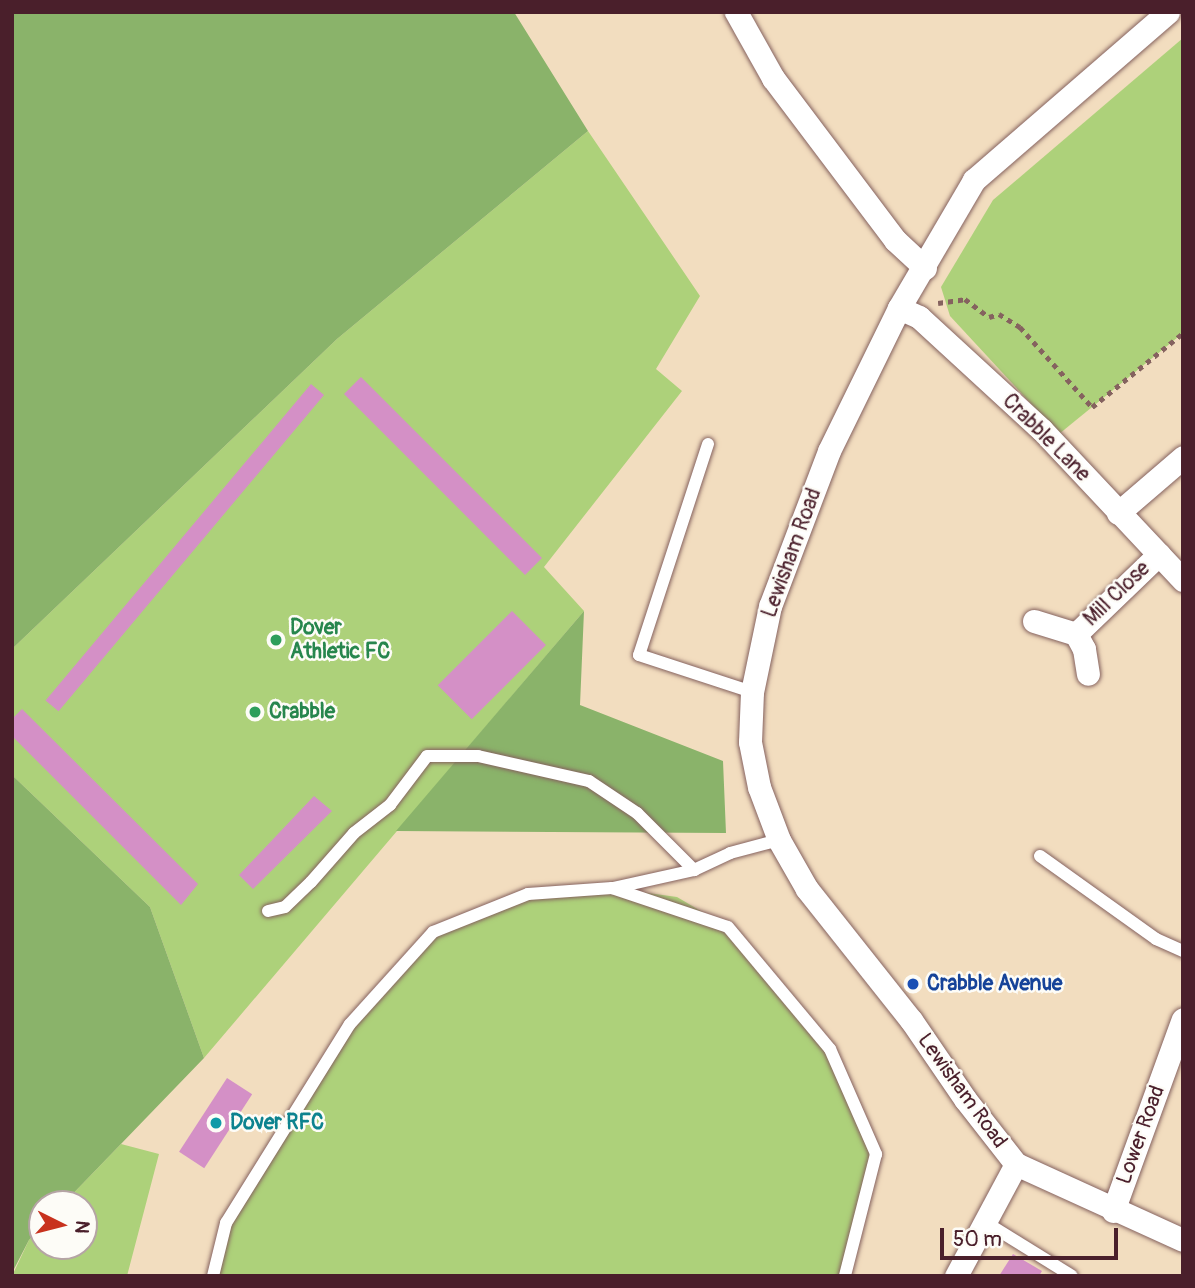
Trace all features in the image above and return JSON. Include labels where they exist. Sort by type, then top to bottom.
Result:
[{"type":"street","points":[[736,12],[773,78],[895,240],[925,268]]},
{"type":"street","name":"Lewisham Road","points":[[1168,12],[974,180],[925,268],[899,308],[824,464],[770,606],[752,692],[750,742],[759,787],[779,841],[807,888],[911,1020],[965,1100],[1016,1164],[1172,1236]]},
{"type":"street","name":"Crabble Lane","points":[[899,308],[919,317],[1042,430],[1183,580]]},
{"type":"street","points":[[1118,513],[1183,457]]},
{"type":"street","name":"Mill Close","points":[[1076,634],[1159,554]]},
{"type":"street","name":"Mill Close","points":[[1034,621],[1076,634],[1084,649],[1087,674]]},
{"type":"street","name":"Lower Road","points":[[1113,1211],[1183,1020]]},
{"type":"street","points":[[956,1276],[1016,1164]]},
{"type":"lane","points":[[708,444],[639,655],[752,692]]},
{"type":"lane","points":[[268,911],[285,907],[354,833],[390,805],[427,756],[478,756],[589,781],[637,813],[694,870]]},
{"type":"lane","points":[[213,1276],[226,1223],[336,1045],[350,1024],[433,932],[528,894],[612,888],[694,870],[730,853],[779,841]]},
{"type":"lane","points":[[1040,856],[1156,939],[1183,951]]},
{"type":"lane","points":[[612,888],[728,927],[830,1049],[876,1154],[845,1276]]},
{"type":"lane","points":[[985,1222],[1072,1276]]},
{"type":"path","points":[[899,308],[965,299],[989,317],[999,314],[1020,327],[1092,407],[1183,333]]},
{"type":"green space","points":[[12,12],[514,12],[588,131],[337,339],[12,649]]},
{"type":"green space","points":[[1183,38],[1183,333],[1059,434],[950,316],[941,287],[993,200]]},
{"type":"green space","name":"Crabble","points":[[588,131],[700,296],[656,369],[682,391],[544,567],[584,611],[204,1058],[150,907],[12,775],[12,649],[337,339]]},
{"type":"green space","points":[[584,611],[580,705],[723,761],[726,833],[396,831]]},
{"type":"green space","points":[[12,775],[150,907],[204,1058],[77,1190],[28,1190],[28,1242],[12,1273]]},
{"type":"green space","points":[[612,888],[677,897],[728,927],[830,1049],[876,1149],[845,1276],[213,1276],[226,1223],[350,1024],[433,932],[528,894]]},
{"type":"green space","points":[[121,1144],[159,1154],[127,1276],[12,1276],[28,1242],[28,1260],[98,1260],[98,1190],[77,1190]]},
{"type":"building","points":[[361,377],[542,558],[525,575],[344,394]]},
{"type":"building","points":[[311,384],[324,395],[59,711],[46,700]]},
{"type":"building","points":[[512,611],[546,645],[472,719],[438,685]]},
{"type":"building","points":[[22,709],[198,884],[181,905],[12,736],[12,719]]},
{"type":"building","points":[[314,796],[332,811],[253,889],[239,875]]},
{"type":"building","name":"Dover RFC","points":[[227,1078],[252,1094],[204,1168],[179,1152]]},
{"type":"building","points":[[1013,1254],[1042,1271],[1039,1276],[999,1276]]},
{"type":"place","name":"Dover Athletic FC","points":[[276,640]]},
{"type":"place","name":"Crabble","points":[[255,712]]},
{"type":"place","name":"Crabble Avenue","points":[[913,984]]},
{"type":"place","name":"Dover RFC","points":[[216,1123]]}]
